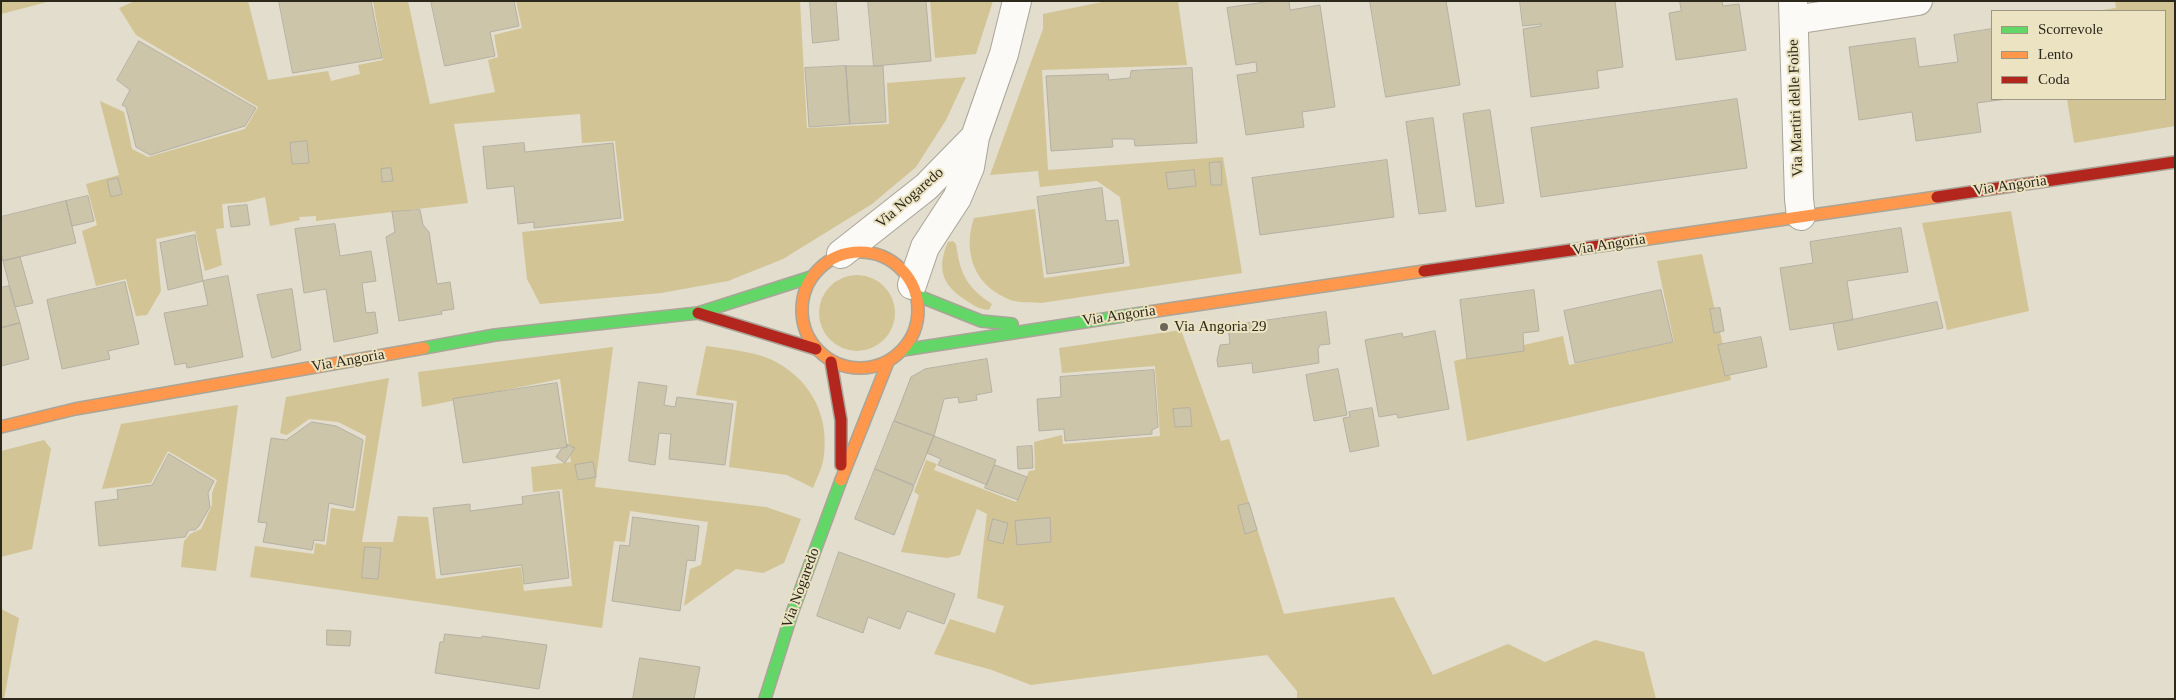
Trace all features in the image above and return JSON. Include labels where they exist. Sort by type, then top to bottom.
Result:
[{"type":"street","name":"Via Nogaredo","points":[[914,290],[925,247],[957,198],[970,167],[976,137],[1004,54],[1017,1]]},
{"type":"street","points":[[1794,11],[1918,1]]},
{"type":"street","name":"Via Martiri delle Foibe","points":[[1794,11],[1801,216]]},
{"type":"street","name":"Via Nogaredo","points":[[841,254],[926,187],[976,137]]},
{"type":"street","name":"Via Angoria","points":[[903,350],[1043,327],[2175,162]]},
{"type":"street","points":[[860,251],[879,255],[896,264],[908,277],[914,290],[918,314],[914,333],[903,350],[888,362],[869,369],[849,369],[831,362],[816,349],[805,332],[800,313],[803,294],[811,277],[824,263],[841,254],[860,251]]},
{"type":"street","name":"Via Angoria","points":[[1,427],[76,409],[495,335],[698,313],[811,277]]},
{"type":"street","name":"Via Angoria","points":[[914,290],[981,321],[1043,327]]},
{"type":"street","name":"Via Angoria","points":[[698,313],[816,349]]},
{"type":"street","name":"Via Nogaredo","points":[[831,362],[840,420],[841,479]]},
{"type":"street","name":"Via Nogaredo","points":[[765,699],[784,636],[841,479],[888,362]]},
{"type":"shaded area","points":[[1,1],[51,1],[1,14]]},
{"type":"shaded area","points":[[135,1],[248,1],[268,80],[328,71],[331,81],[360,74],[358,65],[383,60],[373,1],[408,1],[430,104],[495,92],[488,60],[498,57],[494,35],[522,28],[516,1],[800,1],[807,128],[889,124],[887,83],[966,77],[946,120],[916,167],[872,204],[783,259],[728,281],[661,293],[540,304],[527,279],[522,232],[624,221],[615,141],[582,143],[580,114],[454,124],[468,203],[316,221],[316,216],[299,217],[300,220],[270,226],[265,197],[246,202],[222,204],[224,228],[216,229],[222,265],[205,271],[195,231],[156,239],[161,291],[147,315],[136,316],[126,279],[96,286],[82,231],[97,225],[86,184],[119,175],[100,101],[124,112],[132,149],[148,157],[245,129],[258,107],[136,35],[119,8]]},
{"type":"shaded area","points":[[930,1],[993,1],[976,54],[935,58]]},
{"type":"shaded area","points":[[1107,1],[1178,1],[1187,65],[1042,70],[1048,170],[1223,157],[1242,273],[1041,303],[1012,301],[990,288],[976,271],[970,251],[971,229],[974,218],[1035,209],[1044,278],[1130,266],[1120,197],[1097,181],[1040,187],[1038,171],[990,175],[1043,29],[1043,14]]},
{"type":"shaded area","points":[[2115,1],[2175,1],[2175,126],[2074,143],[2067,100],[2166,100],[2166,10],[2103,10],[2116,8]]},
{"type":"shaded area","points":[[2011,211],[2029,311],[1947,330],[1922,223]]},
{"type":"shaded area","points":[[953,241],[956,244],[962,271],[976,292],[992,304],[989,310],[979,308],[964,299],[946,281],[942,267],[943,259],[948,242]]},
{"type":"shaded area","points":[[1702,254],[1731,380],[1467,441],[1454,361],[1563,336],[1569,365],[1674,342],[1657,261]]},
{"type":"shaded area","points":[[857,275],[871,278],[884,286],[892,299],[895,313],[892,327],[884,340],[871,348],[857,351],[843,348],[830,340],[822,327],[819,313],[822,299],[830,286],[843,278]]},
{"type":"shaded area","points":[[1181,330],[1221,441],[1229,439],[1284,614],[1394,597],[1433,675],[1508,644],[1545,662],[1595,640],[1644,652],[1656,699],[1297,699],[1297,691],[1267,655],[1031,685],[992,670],[934,654],[950,619],[995,633],[1004,606],[977,598],[987,514],[977,509],[960,555],[947,558],[901,552],[919,495],[914,492],[926,460],[937,464],[934,470],[1016,502],[1029,471],[1035,470],[1034,442],[1062,435],[1063,444],[1160,436],[1155,366],[1062,373],[1059,348]]},
{"type":"shaded area","points":[[706,346],[763,356],[784,367],[806,386],[814,398],[819,411],[825,440],[820,472],[813,488],[787,475],[729,467],[737,401],[696,395]]},
{"type":"shaded area","points":[[613,347],[595,487],[766,507],[801,519],[784,563],[763,573],[736,569],[684,606],[690,569],[701,565],[708,522],[630,511],[625,542],[614,541],[602,628],[250,577],[255,546],[314,554],[315,543],[326,545],[331,508],[355,511],[366,436],[338,422],[309,419],[287,435],[280,433],[286,397],[389,378],[362,542],[393,542],[398,516],[428,517],[436,579],[521,567],[524,591],[572,586],[562,489],[533,492],[531,467],[571,462],[560,379],[422,407],[418,372]]},
{"type":"shaded area","points":[[238,405],[216,571],[181,567],[184,541],[190,534],[201,529],[212,505],[212,493],[217,480],[168,451],[151,483],[102,489],[121,424]]},
{"type":"shaded area","points":[[44,440],[51,449],[32,549],[1,557],[1,451]]},
{"type":"shaded area","points":[[1,609],[19,618],[4,699],[1,699]]},
{"type":"building","points":[[279,1],[371,1],[382,58],[293,73]]},
{"type":"building","points":[[431,1],[514,1],[519,26],[490,32],[495,56],[445,66]]},
{"type":"building","points":[[810,1],[836,1],[839,40],[813,43]]},
{"type":"building","points":[[868,1],[926,1],[931,61],[874,66]]},
{"type":"building","points":[[1272,1],[1289,1],[1290,10],[1320,5],[1335,107],[1302,112],[1304,127],[1246,135],[1237,75],[1257,72],[1256,62],[1236,65],[1227,8]]},
{"type":"building","points":[[1370,1],[1446,1],[1460,85],[1386,97]]},
{"type":"building","points":[[1520,1],[1615,1],[1623,67],[1597,71],[1599,88],[1531,97],[1523,29],[1541,26],[1541,24],[1523,26]]},
{"type":"building","points":[[1680,1],[1722,1],[1723,6],[1739,4],[1746,50],[1676,60],[1669,13],[1681,11]]},
{"type":"building","points":[[1991,29],[1991,100],[2000,100],[1977,103],[1981,132],[1916,141],[1912,112],[1859,120],[1849,47],[1915,38],[1919,67],[1958,62],[1954,35]]},
{"type":"building","points":[[139,41],[256,108],[245,126],[150,155],[136,147],[126,107],[122,105],[130,90],[117,80]]},
{"type":"building","points":[[846,66],[850,124],[809,127],[805,68]]},
{"type":"building","points":[[846,66],[883,66],[886,122],[850,124]]},
{"type":"building","points":[[1192,68],[1197,143],[1135,146],[1134,139],[1112,139],[1113,147],[1051,151],[1046,76],[1108,74],[1109,80],[1130,78],[1131,71]]},
{"type":"building","points":[[1737,99],[1747,168],[1541,197],[1531,128]]},
{"type":"building","points":[[1490,110],[1504,203],[1476,207],[1463,114]]},
{"type":"building","points":[[1433,118],[1446,211],[1419,214],[1406,122]]},
{"type":"building","points":[[307,141],[309,163],[292,164],[290,143]]},
{"type":"building","points":[[524,143],[525,152],[613,143],[621,218],[534,228],[534,222],[518,224],[514,186],[487,189],[483,147]]},
{"type":"building","points":[[1387,160],[1394,217],[1260,235],[1252,178]]},
{"type":"building","points":[[1221,162],[1222,185],[1211,185],[1209,163]]},
{"type":"building","points":[[391,168],[393,181],[382,182],[381,169]]},
{"type":"building","points":[[1194,170],[1196,186],[1168,189],[1166,173]]},
{"type":"building","points":[[118,178],[122,194],[111,197],[107,181]]},
{"type":"building","points":[[1102,188],[1106,221],[1118,220],[1124,263],[1047,274],[1037,197]]},
{"type":"building","points":[[88,196],[94,221],[72,226],[66,201]]},
{"type":"building","points":[[66,201],[76,243],[3,261],[1,253],[1,217]]},
{"type":"building","points":[[247,205],[250,225],[231,227],[228,207]]},
{"type":"building","points":[[420,210],[423,225],[429,232],[437,284],[450,282],[454,309],[441,311],[442,314],[399,321],[386,237],[395,232],[392,212]]},
{"type":"building","points":[[335,224],[340,256],[371,251],[376,281],[362,283],[366,313],[375,312],[378,333],[334,342],[326,289],[304,293],[295,229]]},
{"type":"building","points":[[1901,228],[1908,272],[1847,281],[1853,320],[1790,330],[1780,268],[1813,263],[1810,242]]},
{"type":"building","points":[[195,235],[203,281],[168,290],[160,243]]},
{"type":"building","points":[[20,257],[33,303],[15,307],[3,261]]},
{"type":"building","points":[[228,276],[243,357],[187,368],[186,363],[175,365],[164,313],[208,305],[203,281]]},
{"type":"building","points":[[125,282],[139,344],[108,351],[110,359],[62,369],[47,300]]},
{"type":"building","points":[[9,286],[20,323],[1,328],[1,288]]},
{"type":"building","points":[[292,289],[301,350],[272,358],[257,295]]},
{"type":"building","points":[[1534,290],[1539,331],[1523,333],[1524,351],[1467,359],[1460,300]]},
{"type":"building","points":[[1661,290],[1673,342],[1575,363],[1564,311]]},
{"type":"building","points":[[1937,302],[1943,328],[1838,350],[1833,324]]},
{"type":"building","points":[[1720,308],[1724,331],[1714,333],[1710,309]]},
{"type":"building","points":[[1326,312],[1330,344],[1320,345],[1318,349],[1319,363],[1253,373],[1252,363],[1218,367],[1217,360],[1220,345],[1230,344],[1228,326]]},
{"type":"building","points":[[20,323],[29,359],[1,366],[1,328]]},
{"type":"building","points":[[1435,331],[1449,409],[1398,418],[1397,414],[1379,417],[1365,340],[1402,333],[1403,337]]},
{"type":"building","points":[[1761,337],[1767,367],[1725,376],[1718,345]]},
{"type":"building","points":[[987,359],[992,392],[976,395],[977,400],[959,403],[958,397],[944,399],[934,436],[894,421],[911,377],[925,369]]},
{"type":"building","points":[[1338,369],[1347,415],[1314,421],[1306,375]]},
{"type":"building","points":[[1154,370],[1158,427],[1152,430],[1152,434],[1065,441],[1064,429],[1039,431],[1037,399],[1061,397],[1060,377]]},
{"type":"building","points":[[639,382],[667,386],[664,405],[675,407],[677,397],[733,404],[725,465],[669,459],[671,434],[659,433],[655,465],[629,461]]},
{"type":"building","points":[[557,383],[567,447],[463,463],[453,399]]},
{"type":"building","points":[[1190,408],[1192,426],[1175,427],[1173,409]]},
{"type":"building","points":[[1372,408],[1379,446],[1350,452],[1343,418],[1350,417],[1349,412]]},
{"type":"building","points":[[894,421],[934,436],[914,485],[875,469]]},
{"type":"building","points":[[312,422],[336,426],[363,440],[353,508],[329,503],[324,541],[314,540],[312,550],[263,542],[267,523],[258,522],[271,438],[286,440]]},
{"type":"building","points":[[934,436],[996,460],[987,485],[938,465],[941,459],[927,453]]},
{"type":"building","points":[[567,444],[575,448],[565,463],[556,457],[562,448],[567,447]]},
{"type":"building","points":[[1032,446],[1033,468],[1018,469],[1017,447]]},
{"type":"building","points":[[169,454],[214,481],[208,493],[210,507],[199,526],[195,530],[189,530],[185,537],[99,546],[95,502],[118,499],[117,490],[152,485]]},
{"type":"building","points":[[593,462],[596,477],[578,480],[575,465]]},
{"type":"building","points":[[995,465],[1027,477],[1018,500],[985,488]]},
{"type":"building","points":[[875,469],[914,486],[894,535],[855,519]]},
{"type":"building","points":[[559,492],[569,578],[524,584],[522,565],[441,575],[433,508],[470,504],[470,511],[523,504],[522,497]]},
{"type":"building","points":[[1249,503],[1257,530],[1245,534],[1238,506]]},
{"type":"building","points":[[633,517],[699,526],[695,561],[687,560],[680,611],[612,601],[620,545],[629,546]]},
{"type":"building","points":[[1050,518],[1051,542],[1017,545],[1015,521]]},
{"type":"building","points":[[993,519],[1008,523],[1003,544],[988,540]]},
{"type":"building","points":[[365,547],[381,548],[378,579],[362,578]]},
{"type":"building","points":[[839,552],[955,594],[944,624],[907,611],[900,629],[868,617],[863,633],[817,616]]},
{"type":"building","points":[[327,630],[351,631],[350,646],[327,645]]},
{"type":"building","points":[[445,634],[481,638],[482,636],[547,645],[539,689],[435,673],[440,642],[443,642]]},
{"type":"building","points":[[640,658],[700,667],[694,699],[633,699]]},
{"type":"traffic: fast","points":[[424,348],[495,335],[698,313],[811,277]]},
{"type":"traffic: fast","points":[[916,295],[981,321],[1012,324]]},
{"type":"traffic: fast","points":[[903,350],[1149,312]]},
{"type":"traffic: fast","points":[[765,699],[792,613],[841,480]]},
{"type":"traffic: slow","points":[[1634,241],[1937,197]]},
{"type":"traffic: slow","points":[[860,252],[882,256],[892,261],[901,269],[909,278],[914,288],[918,310],[914,332],[909,342],[901,351],[892,359],[882,364],[860,368],[838,364],[828,359],[819,351],[811,342],[806,332],[802,310],[806,288],[811,278],[819,269],[828,261],[838,256],[860,252]]},
{"type":"traffic: slow","points":[[1149,312],[1424,271]]},
{"type":"traffic: slow","points":[[1,427],[75,409],[424,348]]},
{"type":"traffic: slow","points":[[841,480],[888,362]]},
{"type":"traffic: jam","points":[[1937,197],[2175,162]]},
{"type":"traffic: jam","points":[[1424,271],[1634,241]]},
{"type":"traffic: jam","points":[[698,313],[816,349]]},
{"type":"traffic: jam","points":[[831,362],[841,420],[841,465]]},
{"type":"place","name":"Via Angoria 29","points":[[1164,327]]}]
